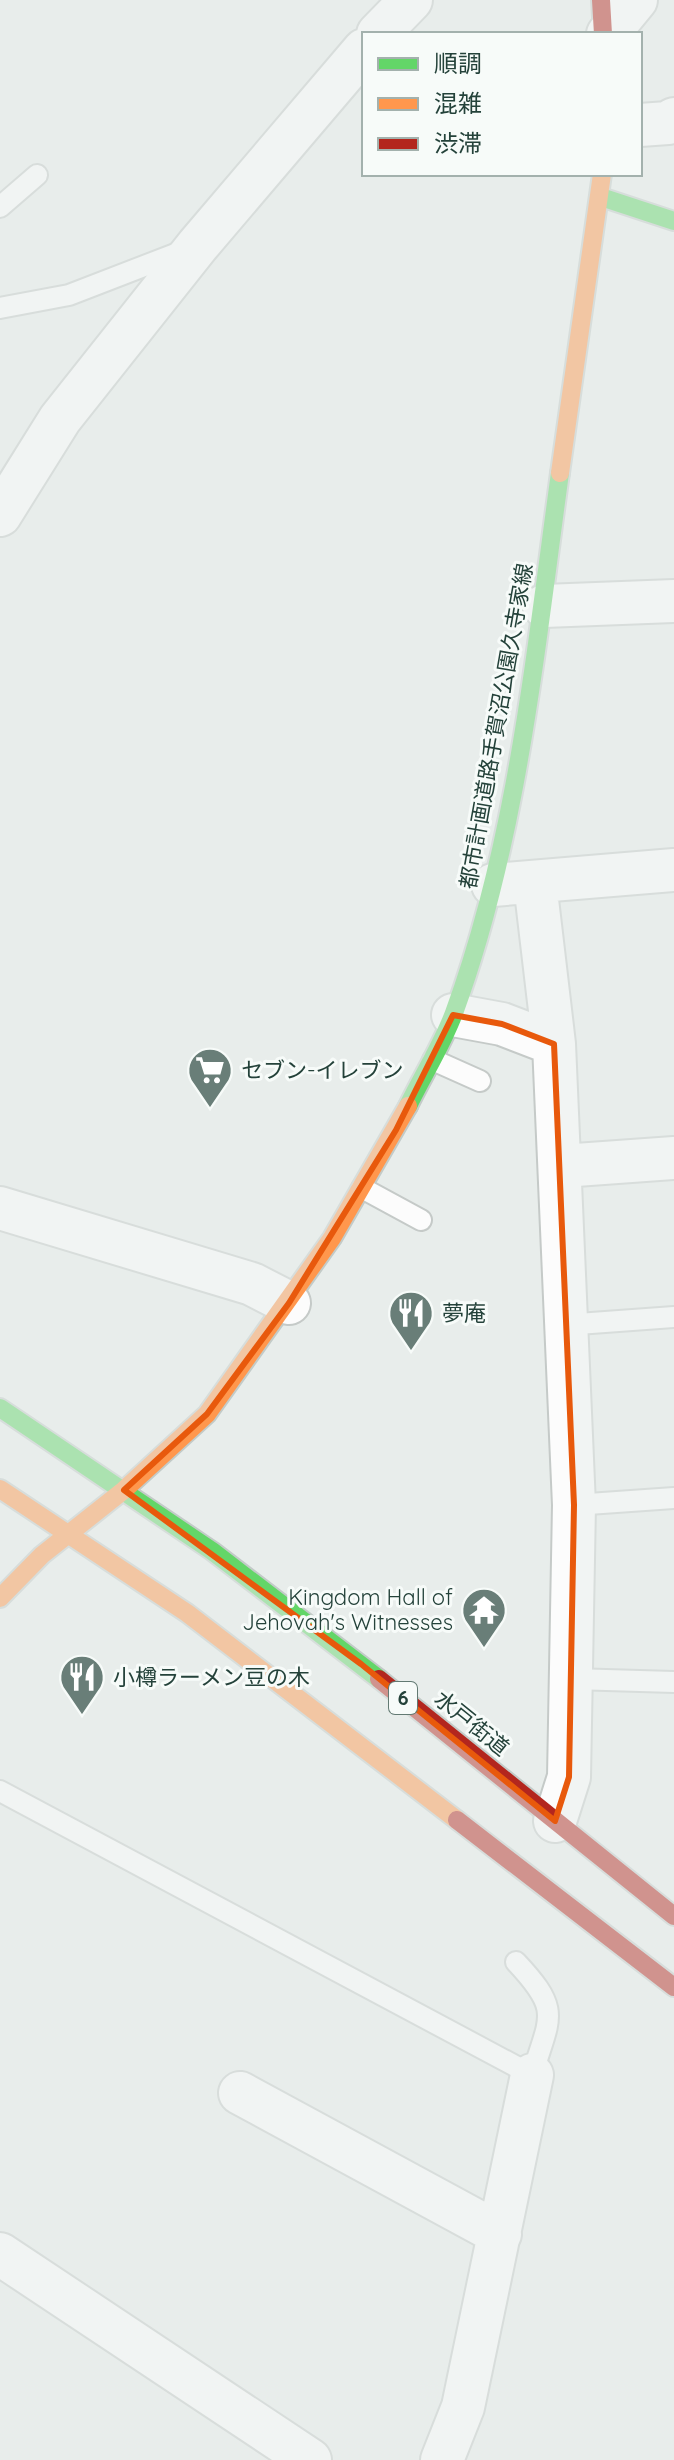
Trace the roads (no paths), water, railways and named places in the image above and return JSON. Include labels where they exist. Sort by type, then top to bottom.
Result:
[{"type":"main road","points":[[601,0],[605,32]]},
{"type":"main road","name":"都市計画道路手賀沼公園久寺家線","points":[[0,1598],[42,1555],[124,1490],[207,1414],[289,1303],[362,1188],[433,1060],[453,1015],[493,885],[523,738],[544,606],[602,176]]},
{"type":"main road","points":[[601,197],[674,221]]},
{"type":"main road","name":"水戸街道","points":[[0,1408],[124,1490],[361,1664],[674,1916]]},
{"type":"main road","points":[[0,1489],[187,1613],[674,1987]]},
{"type":"street","points":[[380,32],[411,0]]},
{"type":"street","points":[[607,32],[636,0]]},
{"type":"street","points":[[0,515],[60,419],[198,245],[362,52]]},
{"type":"street","points":[[642,125],[668,123],[674,119]]},
{"type":"street","points":[[544,606],[674,601]]},
{"type":"street","points":[[493,885],[674,870]]},
{"type":"street","points":[[535,883],[554,1044],[562,1166],[564,1325],[574,1505],[569,1777],[555,1821]]},
{"type":"street","points":[[453,1015],[502,1024],[554,1044]]},
{"type":"street","points":[[562,1166],[674,1158]]},
{"type":"street","points":[[0,1208],[252,1284],[289,1303]]},
{"type":"street","points":[[442,2460],[463,2407],[532,2075]]},
{"type":"street","points":[[240,2093],[500,2234]]},
{"type":"street","points":[[0,2254],[310,2460]]},
{"type":"lane","points":[[0,207],[37,175]]},
{"type":"lane","points":[[0,308],[69,295],[198,245]]},
{"type":"lane","points":[[433,1060],[480,1081]]},
{"type":"lane","points":[[362,1188],[421,1220]]},
{"type":"lane","points":[[564,1325],[674,1317]]},
{"type":"lane","points":[[574,1505],[674,1498]]},
{"type":"lane","points":[[572,1679],[674,1682]]},
{"type":"lane","points":[[0,1791],[532,2075],[551,2012],[542,1989],[516,1962]]},
{"type":"place","name":"セブン-イレブン","points":[[210,1109]]},
{"type":"place","name":"夢庵","points":[[411,1352]]},
{"type":"place","name":"Kingdom Hall of Jehovah's Witnesses","points":[[484,1649]]},
{"type":"place","name":"小樽ラーメン豆の木","points":[[82,1716]]}]
